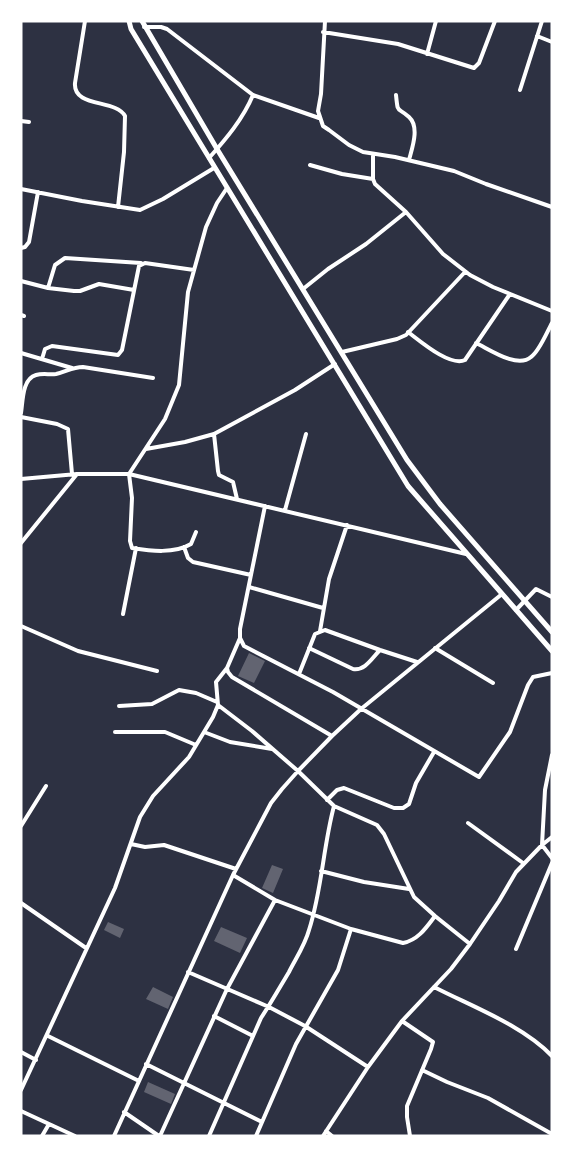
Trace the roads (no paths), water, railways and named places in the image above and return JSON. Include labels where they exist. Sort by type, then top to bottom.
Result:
[{"type":"street","points":[[85,21],[75,83],[76,92],[95,102],[120,109],[125,116],[124,152],[118,207]]},
{"type":"street","points":[[129,21],[131,29],[208,158],[408,486],[552,651]]},
{"type":"street","points":[[325,21],[318,111],[323,126],[349,145],[363,152],[409,160],[454,171],[552,207]]},
{"type":"street","points":[[427,54],[436,21]]},
{"type":"street","points":[[324,32],[398,44],[474,68],[479,63],[495,21]]},
{"type":"street","points":[[520,90],[542,21]]},
{"type":"street","points":[[143,24],[167,29],[253,95],[320,118]]},
{"type":"street","points":[[143,24],[217,149],[424,486],[552,632]]},
{"type":"street","points":[[537,36],[552,42]]},
{"type":"street","points":[[208,158],[217,149],[248,107],[253,95]]},
{"type":"street","points":[[396,95],[397,108],[411,119],[413,125],[414,140],[409,160]]},
{"type":"street","points":[[21,121],[29,122]]},
{"type":"street","points":[[373,154],[373,179],[378,189],[406,212],[443,254],[466,272],[493,287],[552,311]]},
{"type":"street","points":[[310,165],[342,174],[373,179]]},
{"type":"street","points":[[21,189],[118,207],[145,209],[214,168]]},
{"type":"street","points":[[196,532],[191,544],[184,547],[164,551],[132,548],[130,541],[132,498],[129,474],[165,419],[179,385],[188,292],[206,227],[217,203],[227,188]]},
{"type":"street","points":[[21,248],[30,242],[38,192]]},
{"type":"street","points":[[304,289],[328,269],[366,244],[406,212]]},
{"type":"street","points":[[48,288],[56,265],[65,258],[141,263],[194,270]]},
{"type":"street","points":[[42,359],[45,349],[52,346],[118,355],[122,350],[141,263]]},
{"type":"street","points":[[342,352],[397,339],[408,332],[466,272]]},
{"type":"street","points":[[21,281],[48,288],[80,291],[98,284],[134,290]]},
{"type":"street","points":[[408,332],[440,354],[454,361],[465,360],[510,294]]},
{"type":"street","points":[[476,343],[512,360],[527,360],[534,354],[552,323]]},
{"type":"street","points":[[21,353],[72,368]]},
{"type":"street","points":[[146,449],[185,442],[214,434],[295,390],[335,364]]},
{"type":"street","points":[[21,413],[26,384],[30,378],[40,374],[59,373],[72,368],[82,367],[152,378]]},
{"type":"street","points":[[21,417],[57,424],[68,429],[75,474],[21,543]]},
{"type":"street","points":[[214,434],[218,471],[220,475],[233,482],[237,499]]},
{"type":"street","points":[[285,510],[306,434]]},
{"type":"street","points":[[21,479],[75,474],[129,474],[466,554]]},
{"type":"street","points":[[21,1090],[48,1036],[86,948],[115,888],[140,817],[153,796],[189,757],[217,711],[216,682],[227,668],[240,638],[240,629],[265,506]]},
{"type":"street","points":[[320,631],[329,579],[347,525]]},
{"type":"street","points":[[184,547],[188,558],[193,562],[251,575]]},
{"type":"street","points":[[123,614],[136,548]]},
{"type":"street","points":[[249,587],[324,608]]},
{"type":"street","points":[[516,610],[536,589],[552,597]]},
{"type":"street","points":[[114,1136],[233,875],[271,803],[298,771],[332,736],[417,662],[502,594]]},
{"type":"street","points":[[21,626],[78,651],[157,671]]},
{"type":"street","points":[[299,674],[315,634],[326,630],[417,662]]},
{"type":"street","points":[[240,638],[244,646],[362,709],[479,778],[510,732],[533,676],[552,673]]},
{"type":"street","points":[[309,648],[358,670],[363,668],[380,650]]},
{"type":"street","points":[[435,648],[493,683]]},
{"type":"street","points":[[227,668],[232,677],[332,736]]},
{"type":"street","points":[[119,706],[152,704],[179,690],[196,693],[218,704],[298,771],[334,806],[377,825],[384,834],[414,897],[470,944]]},
{"type":"street","points":[[115,732],[165,732],[196,746]]},
{"type":"street","points":[[204,732],[230,742],[272,749]]},
{"type":"street","points":[[327,800],[337,790],[344,788],[394,808],[404,808],[409,804],[416,783],[434,752]]},
{"type":"street","points":[[552,755],[545,790],[542,845],[552,858]]},
{"type":"street","points":[[21,826],[46,786]]},
{"type":"street","points":[[208,1136],[261,1018],[302,947],[313,915],[334,806]]},
{"type":"street","points":[[468,823],[523,863]]},
{"type":"street","points":[[332,1136],[324,1134],[368,1067],[402,1021],[470,944],[523,863],[552,837]]},
{"type":"street","points":[[131,844],[145,847],[164,845],[236,869]]},
{"type":"street","points":[[516,949],[552,863]]},
{"type":"street","points":[[321,871],[364,882],[409,889]]},
{"type":"street","points":[[233,875],[275,900],[352,929],[403,943],[418,936],[435,916]]},
{"type":"street","points":[[124,1112],[160,1136],[227,989],[275,900]]},
{"type":"street","points":[[21,903],[86,948]]},
{"type":"street","points":[[256,1136],[305,1026],[338,970],[352,929]]},
{"type":"street","points":[[188,972],[269,1007],[305,1026],[368,1067]]},
{"type":"street","points":[[434,987],[523,1031],[552,1056]]},
{"type":"street","points":[[214,1016],[253,1036]]},
{"type":"street","points":[[402,1021],[433,1042],[406,1111],[410,1136]]},
{"type":"street","points":[[48,1036],[139,1080]]},
{"type":"street","points":[[21,1052],[36,1060]]},
{"type":"street","points":[[146,1064],[262,1122]]},
{"type":"street","points":[[422,1070],[488,1098],[552,1134]]},
{"type":"street","points":[[21,1111],[75,1136]]},
{"type":"street","points":[[42,1136],[49,1124]]}]
